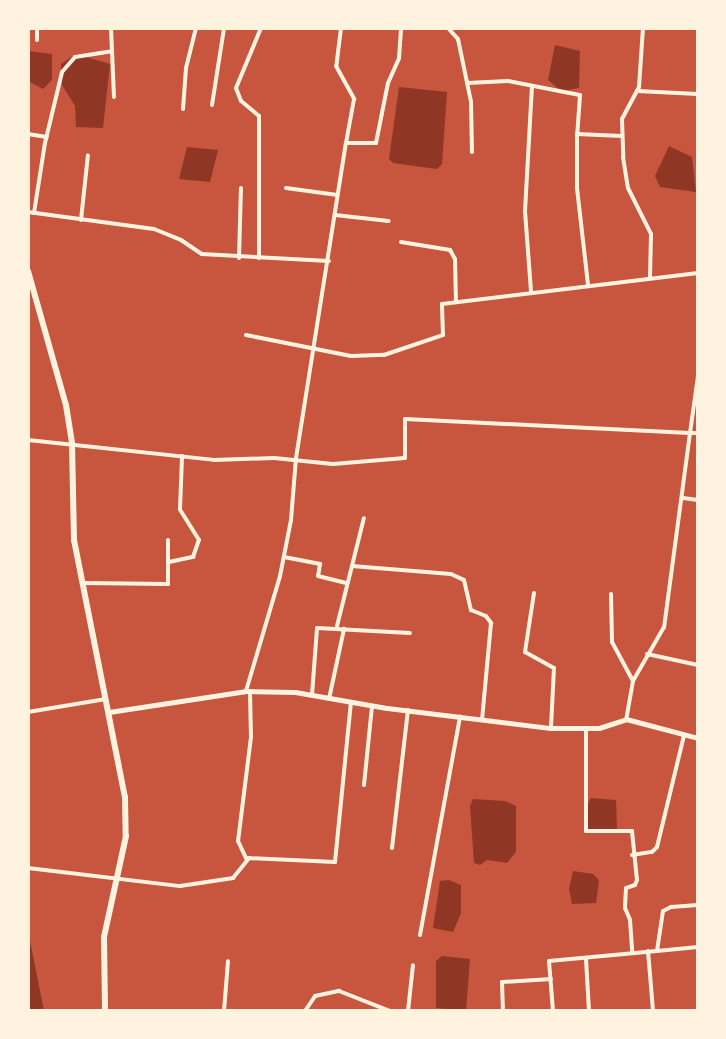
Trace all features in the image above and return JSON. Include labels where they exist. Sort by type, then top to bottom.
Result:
[{"type":"main road","points":[[28,271],[57,367],[72,444],[71,521],[109,712],[126,817],[118,877],[104,937],[105,1011]]},
{"type":"street","points":[[37,28],[37,40]]},
{"type":"street","points":[[111,28],[114,97]]},
{"type":"street","points":[[183,109],[186,68],[196,28]]},
{"type":"street","points":[[212,105],[224,28]]},
{"type":"street","points":[[259,258],[259,116],[241,101],[236,88],[261,28]]},
{"type":"street","points":[[341,28],[336,66],[354,99],[296,458],[284,557],[248,691],[251,737],[238,841],[241,855],[335,862],[351,702]]},
{"type":"street","points":[[346,143],[376,143],[388,83],[399,58],[401,28]]},
{"type":"street","points":[[448,28],[458,39],[467,83],[472,152]]},
{"type":"street","points":[[643,28],[637,91],[622,119],[622,136],[624,178],[651,234],[650,278]]},
{"type":"street","points":[[112,51],[75,57],[62,72],[31,212],[141,226],[181,240],[196,253],[239,258],[329,261]]},
{"type":"street","points":[[467,83],[508,81],[580,95],[577,188],[588,285]]},
{"type":"street","points":[[531,291],[525,211],[532,86]]},
{"type":"street","points":[[637,91],[698,94]]},
{"type":"street","points":[[28,134],[47,137]]},
{"type":"street","points":[[577,134],[622,136]]},
{"type":"street","points":[[81,220],[88,155]]},
{"type":"street","points":[[239,258],[241,188]]},
{"type":"street","points":[[286,188],[338,195]]},
{"type":"street","points":[[335,215],[389,221]]},
{"type":"street","points":[[401,242],[450,250],[455,259],[456,302]]},
{"type":"street","points":[[246,335],[351,356],[384,355],[443,335],[442,304],[698,273]]},
{"type":"street","points":[[626,719],[633,681],[664,627],[698,376]]},
{"type":"street","points":[[28,440],[226,461],[296,458],[333,464],[405,458],[405,419],[698,433]]},
{"type":"street","points":[[169,562],[193,557],[199,540],[180,509],[182,456]]},
{"type":"street","points":[[683,498],[698,500]]},
{"type":"street","points":[[337,626],[364,518]]},
{"type":"street","points":[[82,583],[168,584],[168,540]]},
{"type":"street","points":[[284,557],[320,564],[318,576],[347,583]]},
{"type":"street","points":[[352,566],[451,574],[464,580],[471,610],[486,616],[491,623],[482,720]]},
{"type":"street","points":[[534,593],[525,652],[528,657],[552,665],[556,672],[551,728]]},
{"type":"street","points":[[611,594],[610,635],[633,681]]},
{"type":"street","points":[[312,695],[316,631],[337,626],[410,633]]},
{"type":"street","points":[[329,699],[344,629]]},
{"type":"street","points":[[647,654],[698,665]]},
{"type":"street","points":[[109,712],[248,691],[312,695],[372,706],[551,728],[599,728],[626,719],[698,738]]},
{"type":"street","points":[[28,712],[106,699]]},
{"type":"street","points":[[364,785],[372,706]]},
{"type":"street","points":[[392,848],[408,710]]},
{"type":"street","points":[[420,935],[460,717]]},
{"type":"street","points":[[586,728],[586,831],[592,834],[622,828],[632,831],[632,855],[637,880],[635,885],[626,888],[625,908],[630,920],[632,952]]},
{"type":"street","points":[[632,855],[652,852],[657,847],[684,735]]},
{"type":"street","points":[[28,868],[190,886],[237,877],[249,858]]},
{"type":"street","points":[[657,951],[663,911],[671,907],[698,905]]},
{"type":"street","points":[[553,1011],[549,961],[698,947]]},
{"type":"street","points":[[648,951],[653,1011]]},
{"type":"street","points":[[586,959],[589,1011]]},
{"type":"street","points":[[224,1011],[228,961]]},
{"type":"street","points":[[408,1011],[413,965]]},
{"type":"street","points":[[503,1011],[502,982],[551,979]]},
{"type":"street","points":[[305,1011],[315,996],[339,991],[390,1011]]},
{"type":"shaded area","points":[[555,45],[580,51],[579,88],[561,91],[548,80]]},
{"type":"shaded area","points":[[28,51],[52,54],[52,80],[43,89],[28,81]]},
{"type":"shaded area","points":[[76,54],[110,64],[103,128],[76,127],[75,106],[62,85],[61,64]]},
{"type":"shaded area","points":[[399,87],[447,92],[442,164],[437,169],[393,163],[389,159]]},
{"type":"shaded area","points":[[669,146],[692,157],[696,192],[660,187],[655,176]]},
{"type":"shaded area","points":[[187,147],[218,150],[210,182],[179,179]]},
{"type":"shaded area","points":[[591,798],[616,800],[617,830],[586,829],[584,812]]},
{"type":"shaded area","points":[[473,799],[505,801],[516,806],[516,852],[507,863],[487,860],[480,865],[474,863],[470,806]]},
{"type":"shaded area","points":[[573,871],[593,874],[599,880],[596,903],[572,904],[569,889]]},
{"type":"shaded area","points":[[449,880],[461,885],[461,913],[453,932],[433,928],[440,881]]},
{"type":"shaded area","points":[[28,931],[44,1011],[28,1011]]},
{"type":"shaded area","points":[[442,956],[470,959],[466,1011],[436,1008],[436,961]]}]
